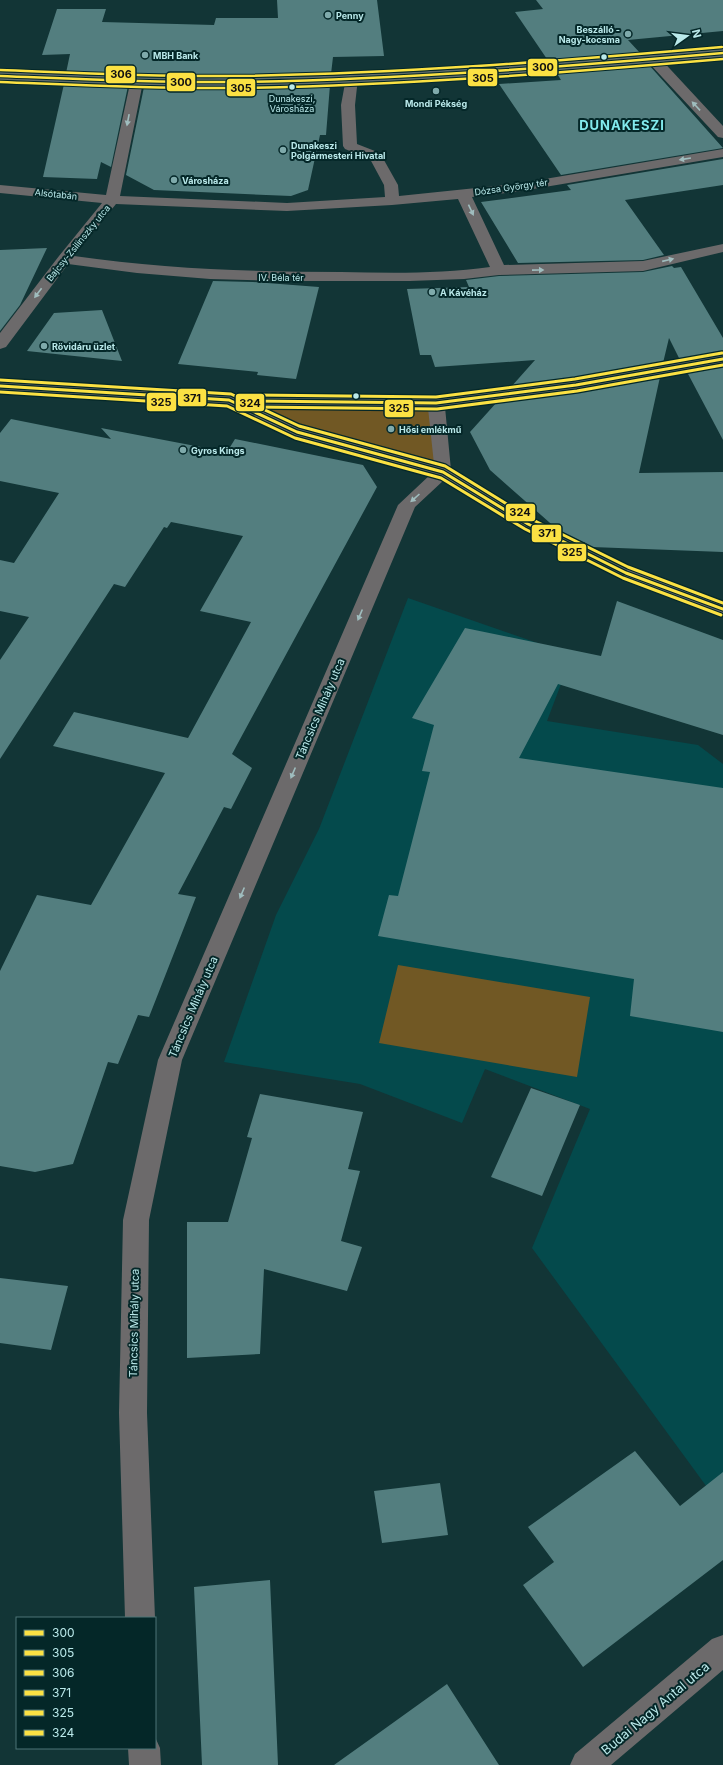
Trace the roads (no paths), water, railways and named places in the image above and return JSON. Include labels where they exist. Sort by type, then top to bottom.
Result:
[{"type":"main road","points":[[0,76],[136,82],[233,82],[352,78],[653,59],[723,53]]},
{"type":"street","points":[[653,59],[723,134]]},
{"type":"street","points":[[352,78],[348,105],[350,146],[375,156],[391,185],[392,201]]},
{"type":"street","name":"Bajcsy-Zsilinszky utca","points":[[0,344],[64,259],[112,200],[136,82]]},
{"type":"street","name":"Dózsa György tér","points":[[499,270],[463,194],[522,186],[723,153]]},
{"type":"street","name":"Alsótabán","points":[[0,189],[112,200]]},
{"type":"street","points":[[112,200],[287,207],[392,201],[463,194]]},
{"type":"street","points":[[499,270],[643,266],[723,248]]},
{"type":"street","name":"IV. Béla tér","points":[[64,259],[101,265],[252,277],[435,276],[480,274],[499,270]]},
{"type":"street","points":[[0,386],[229,400],[436,403],[576,385],[723,359]]},
{"type":"street","points":[[229,400],[297,432],[444,472],[528,524],[626,573],[723,610]]},
{"type":"street","points":[[436,403],[444,472]]},
{"type":"street","name":"Táncsics Mihály utca","points":[[140,1617],[132,1413],[136,1220],[170,1060],[407,505],[444,472]]},
{"type":"street","name":"Budai Nagy Antal utca","points":[[586,1765],[723,1650]]},
{"type":"street","points":[[144,1749],[145,1765]]},
{"type":"place","name":"Penny","points":[[328,15]]},
{"type":"place","name":"Beszálló - Nagy-kocsma","points":[[628,34]]},
{"type":"place","name":"MBH Bank","points":[[145,55]]},
{"type":"place","name":"Dunakeszi, Városháza","points":[[292,87]]},
{"type":"place","name":"Mondi Pékség","points":[[436,91]]},
{"type":"place","name":"Dunakeszi Polgármesteri Hivatal","points":[[283,150]]},
{"type":"place","name":"Városháza","points":[[174,180]]},
{"type":"place","name":"A Kávéház","points":[[432,292]]},
{"type":"place","name":"Rövidáru üzlet","points":[[44,346]]},
{"type":"place","name":"Hősi emlékmű","points":[[391,429]]},
{"type":"place","name":"Gyros Kings","points":[[183,450]]},
{"type":"district","name":"DUNAKESZI","points":[[622,125]]}]
